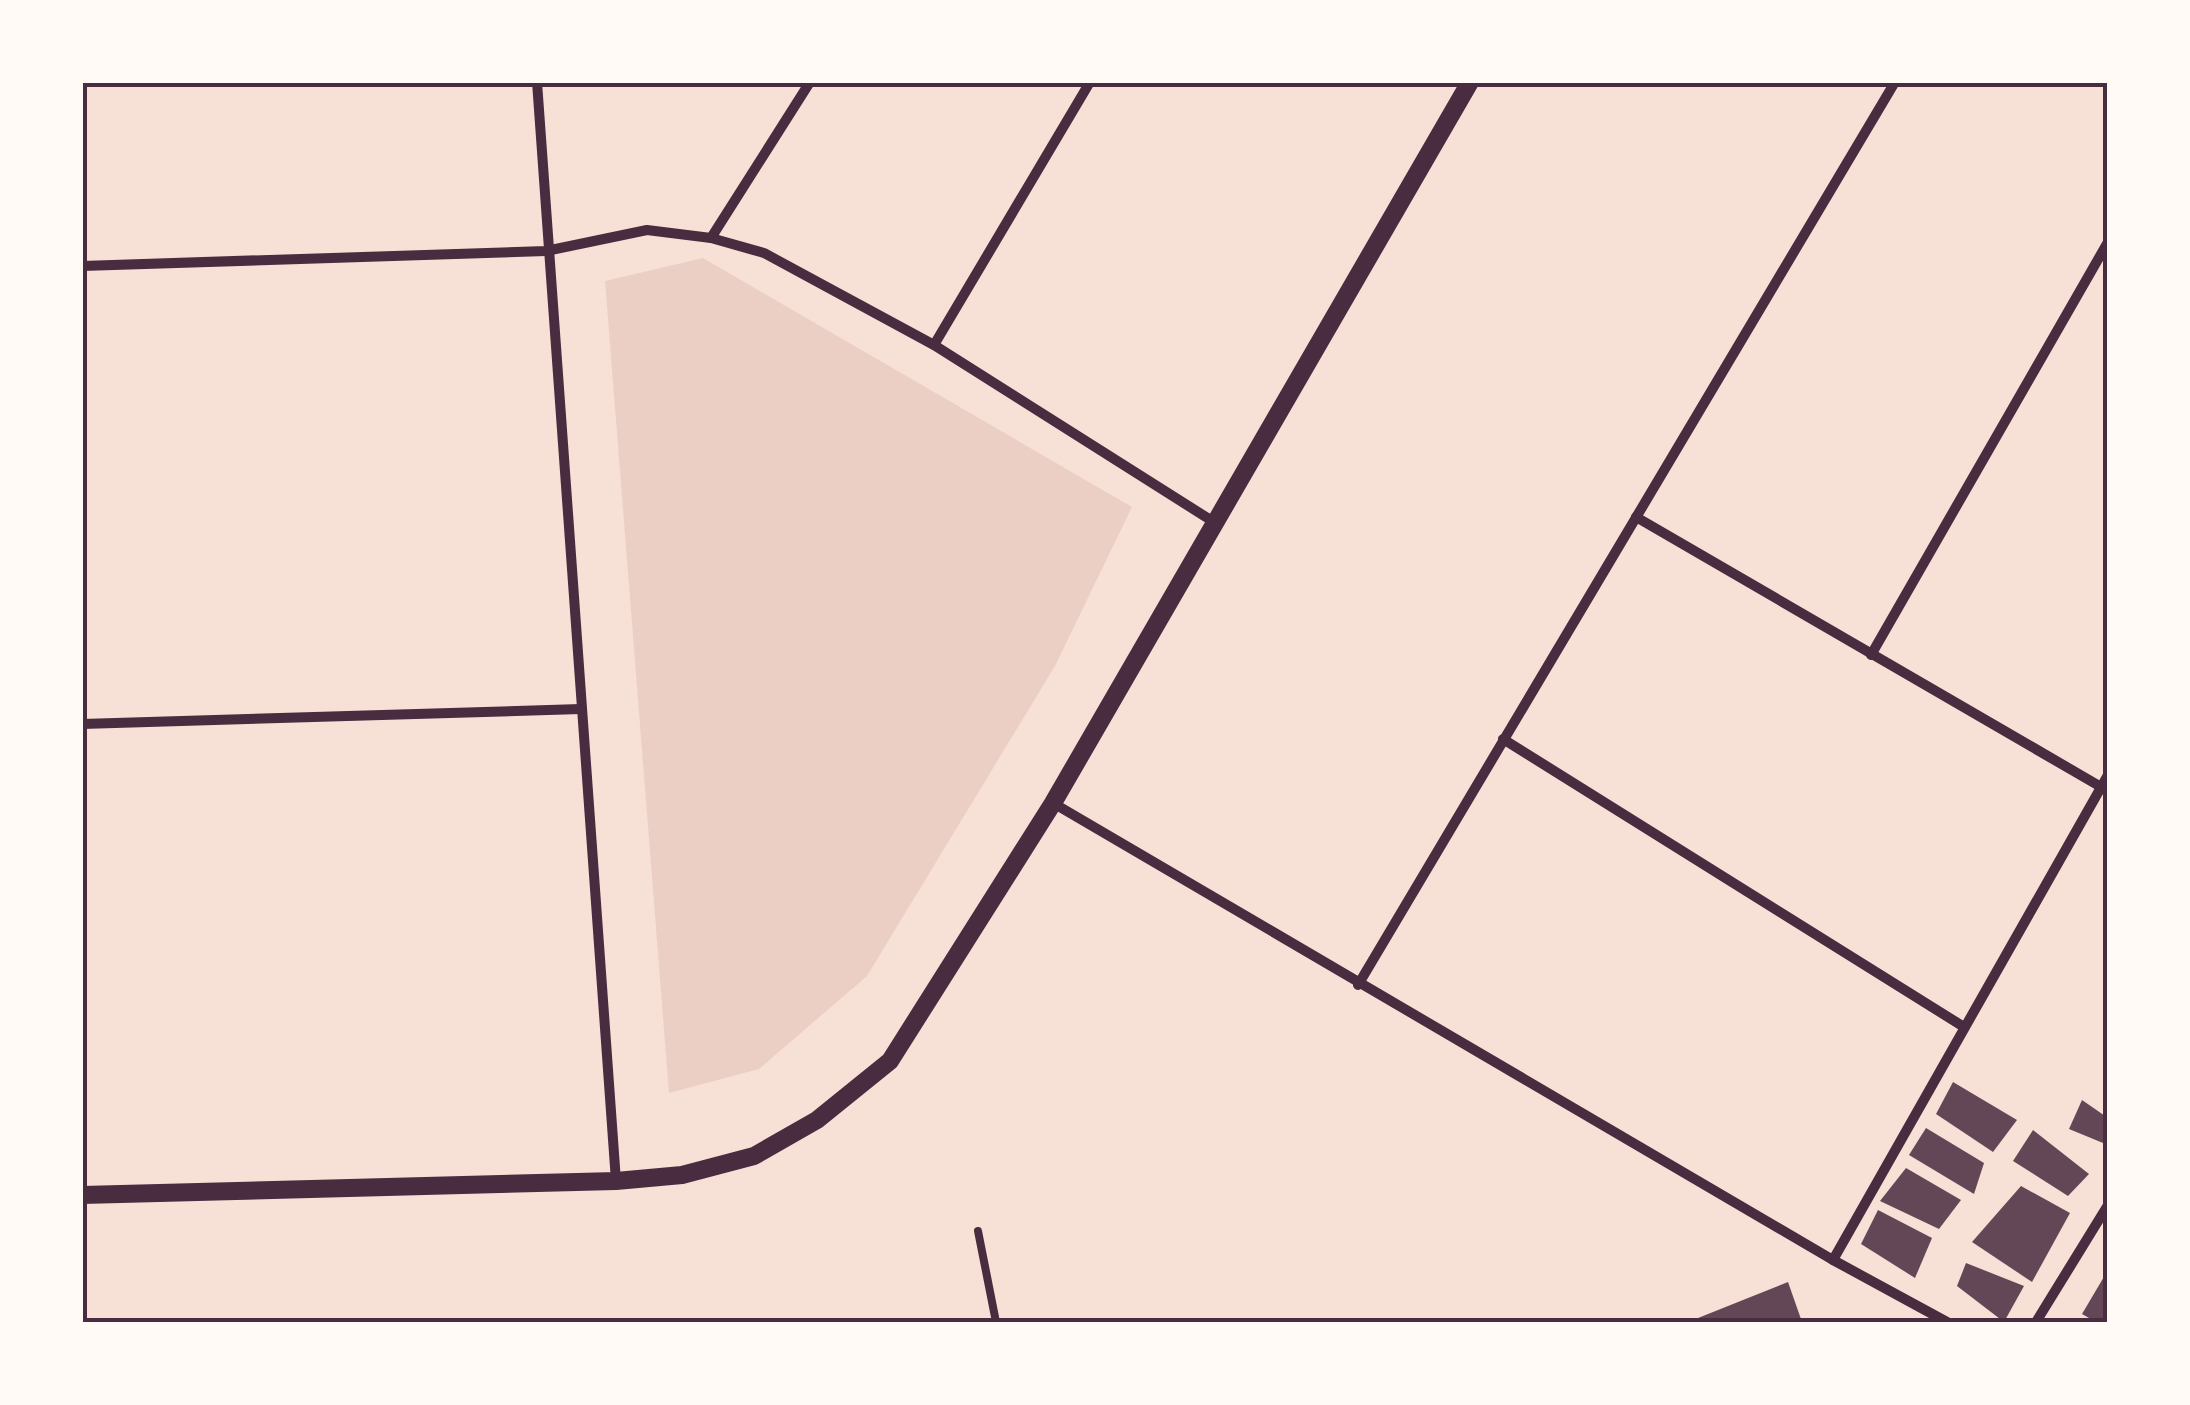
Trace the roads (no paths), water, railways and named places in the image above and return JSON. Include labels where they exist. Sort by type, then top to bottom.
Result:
[{"type":"street","points":[[537,82],[546,251],[616,1181]]},
{"type":"street","points":[[711,238],[810,82]]},
{"type":"street","points":[[934,344],[1090,82]]},
{"type":"street","points":[[82,1195],[616,1181],[682,1174],[754,1156],[816,1120],[890,1061],[1053,803],[1218,524],[1470,82]]},
{"type":"street","points":[[1358,985],[1895,82]]},
{"type":"street","points":[[82,266],[546,251],[647,230],[711,238],[764,253],[934,344],[1218,524]]},
{"type":"street","points":[[1870,655],[2108,242]]},
{"type":"street","points":[[1636,517],[2104,789]]},
{"type":"street","points":[[82,724],[581,710]]},
{"type":"street","points":[[1503,739],[1964,1028]]},
{"type":"street","points":[[1833,1260],[2104,789],[2108,775]]},
{"type":"street","points":[[1053,803],[1358,985],[1947,1322]]},
{"type":"street","points":[[2036,1322],[2108,1205]]},
{"type":"lane","points":[[978,1231],[996,1322]]}]
